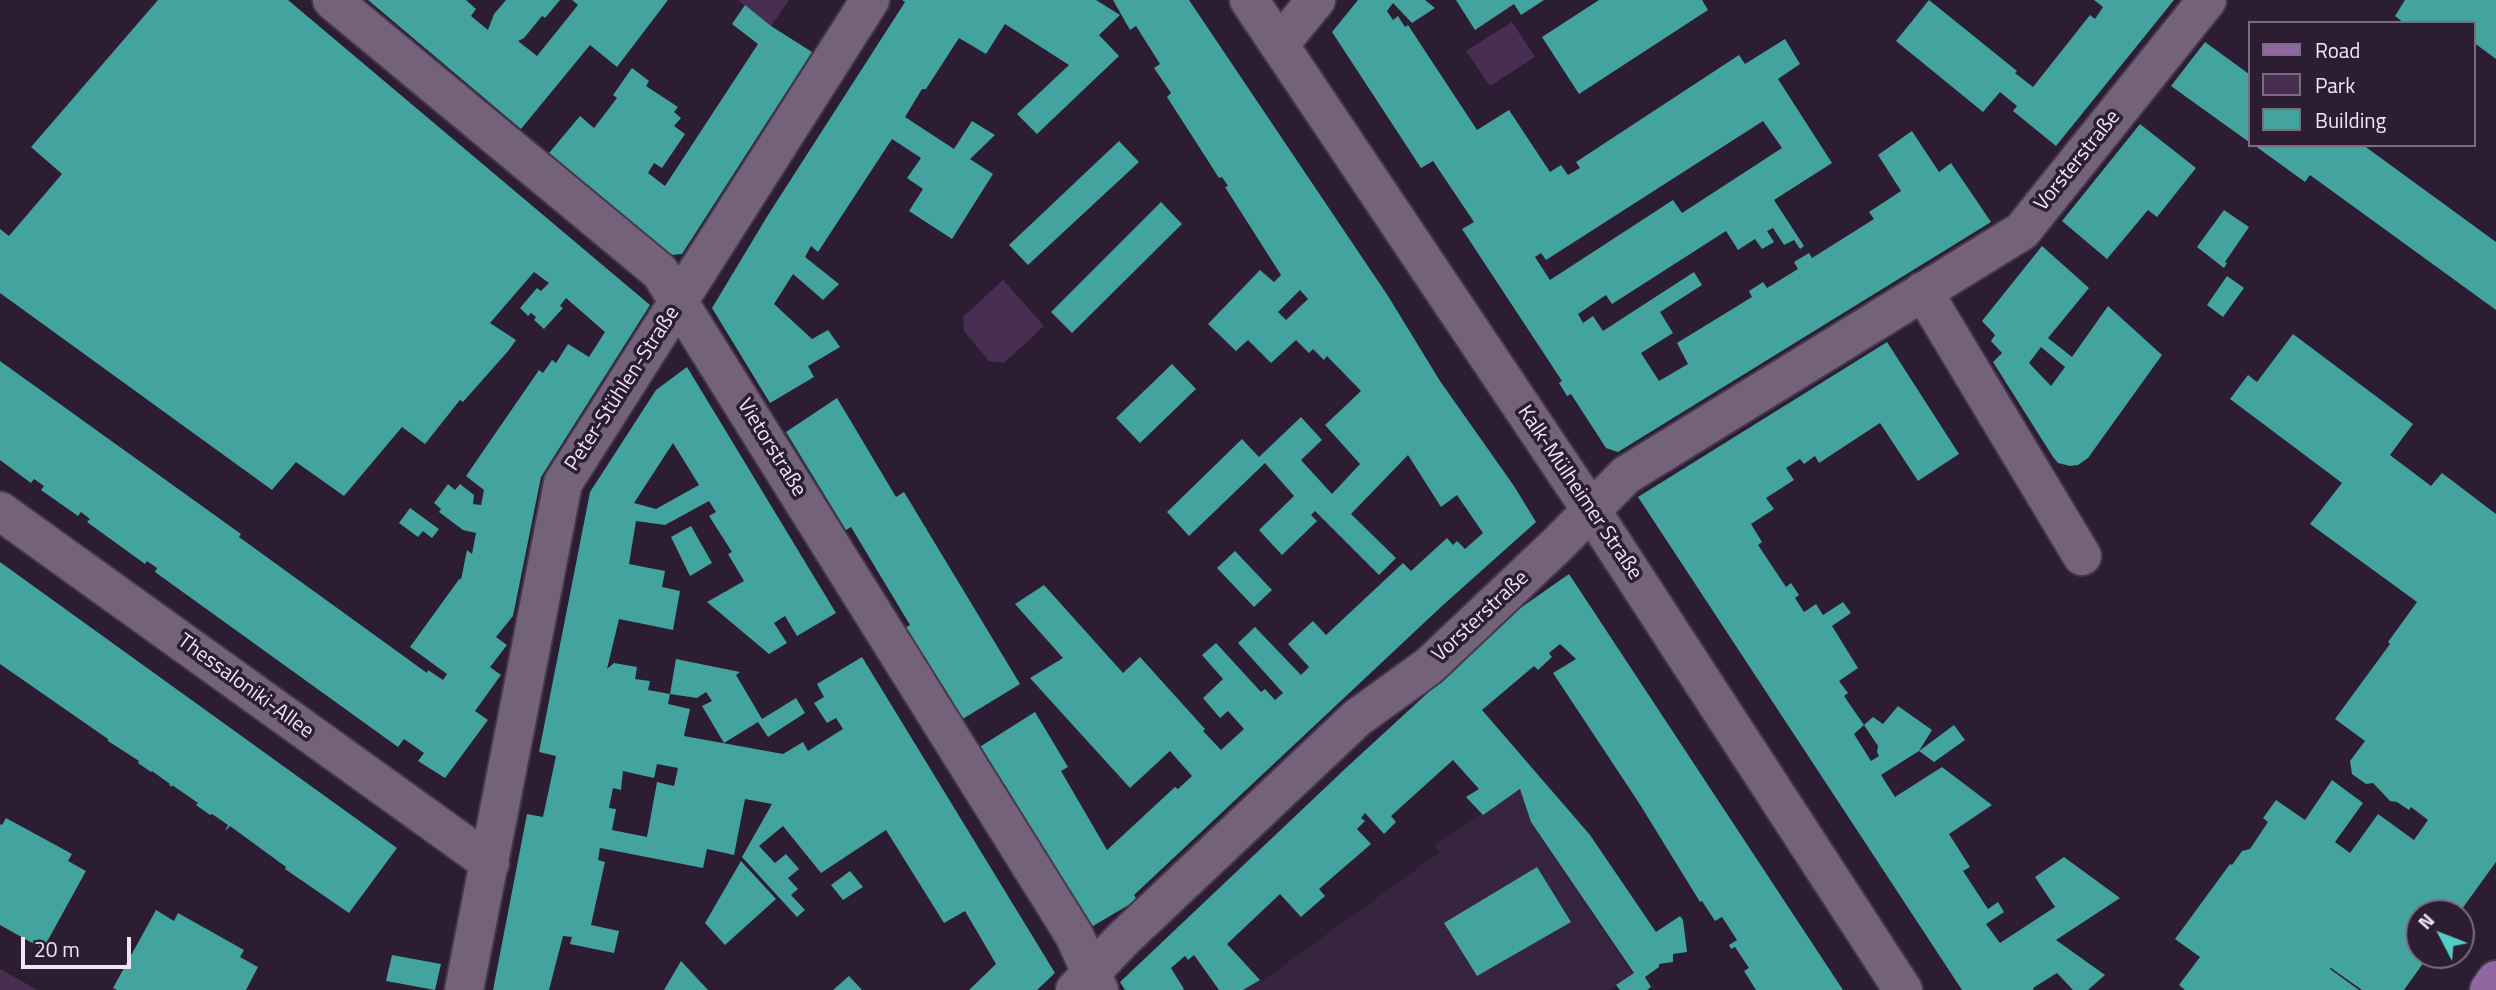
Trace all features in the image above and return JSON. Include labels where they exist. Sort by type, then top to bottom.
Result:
[{"type":"main road","points":[[2488,990],[2496,980]]},
{"type":"street","name":"Vietorstraße","points":[[332,0],[660,272],[1074,935],[1088,984]]},
{"type":"street","name":"Peter-Stühlen-Straße","points":[[464,990],[562,483],[680,302],[870,0]]},
{"type":"street","name":"Kalk-Mülheimer Straße","points":[[1249,0],[1591,510],[1903,990]]},
{"type":"street","points":[[1279,46],[1316,0]]},
{"type":"street","name":"Vorsterstraße","points":[[1088,984],[1357,718],[1429,666],[1626,475],[2021,231],[2207,0]]},
{"type":"street","points":[[1923,291],[2082,556]]},
{"type":"street","name":"Thessaloniki-Allee","points":[[0,511],[490,863]]},
{"type":"shaded area","points":[[1520,790],[1531,823],[1633,974],[1608,990],[1243,990],[1262,981],[1440,852],[1434,845]]},
{"type":"green space","points":[[738,0],[789,0],[771,26]]},
{"type":"green space","points":[[1512,22],[1535,57],[1490,86],[1466,51]]},
{"type":"green space","points":[[1003,280],[1044,326],[1004,363],[989,361],[964,331],[963,317]]},
{"type":"green space","points":[[0,969],[37,990],[0,990]]},
{"type":"building","points":[[158,0],[288,0],[650,305],[541,477],[513,616],[496,637],[507,645],[490,667],[501,675],[475,711],[488,720],[445,778],[418,761],[424,753],[404,739],[398,747],[155,572],[157,568],[147,561],[145,564],[87,522],[90,519],[81,512],[78,516],[41,490],[44,486],[34,479],[31,483],[0,460],[0,361],[241,534],[239,537],[427,673],[428,670],[443,680],[447,674],[410,647],[460,578],[461,580],[467,550],[472,554],[476,533],[463,530],[439,512],[441,509],[434,503],[448,484],[455,490],[460,484],[474,495],[473,504],[481,505],[484,490],[466,476],[539,370],[543,373],[552,360],[556,363],[568,344],[589,357],[605,332],[566,298],[560,306],[563,308],[544,329],[534,320],[536,317],[531,313],[528,316],[520,308],[537,288],[541,291],[549,283],[534,272],[490,323],[516,340],[509,350],[463,402],[460,400],[425,444],[402,427],[344,496],[296,462],[272,490],[0,293],[0,229],[9,236],[62,174],[31,147]]},
{"type":"building","points":[[368,0],[466,0],[476,9],[471,16],[488,30],[494,14],[506,0],[560,0],[545,18],[542,16],[524,38],[518,41],[537,56],[578,5],[572,0],[668,0],[617,67],[590,45],[521,129]]},
{"type":"building","points":[[902,0],[1096,0],[1120,15],[1099,35],[1119,56],[1037,134],[1017,114],[1069,65],[1005,24],[986,54],[959,38],[905,117],[954,149],[972,121],[995,135],[970,159],[993,174],[952,239],[909,211],[923,189],[907,178],[921,158],[892,139],[818,252],[811,246],[805,257],[839,284],[823,300],[793,274],[774,304],[812,339],[828,330],[840,347],[808,366],[814,377],[770,403],[712,308],[768,215],[905,2]]},
{"type":"building","points":[[1113,0],[1189,0],[1536,522],[1442,606],[1134,895],[1137,900],[1088,929],[978,748],[1035,712],[1068,767],[1061,771],[1107,850],[1175,787],[1178,789],[1192,776],[1170,751],[1130,788],[1030,678],[1063,658],[1015,604],[1044,585],[1123,673],[1140,657],[1221,750],[1244,729],[1228,711],[1220,718],[1203,698],[1223,679],[1202,655],[1216,643],[1261,692],[1265,689],[1275,700],[1283,693],[1238,643],[1255,627],[1301,675],[1309,667],[1288,644],[1313,621],[1326,635],[1403,563],[1411,571],[1447,538],[1453,545],[1457,541],[1465,549],[1483,533],[1457,495],[1441,507],[1408,455],[1351,514],[1396,558],[1379,575],[1315,511],[1311,515],[1317,521],[1282,555],[1259,530],[1294,496],[1265,463],[1189,536],[1167,512],[1242,439],[1259,457],[1301,417],[1322,440],[1301,460],[1332,494],[1360,464],[1325,425],[1361,391],[1327,356],[1324,360],[1313,349],[1309,353],[1296,340],[1271,363],[1248,340],[1236,351],[1208,324],[1260,270],[1274,282],[1281,275],[1225,187],[1228,186],[1222,177],[1219,178],[1167,97],[1171,93],[1154,68],[1160,64],[1136,26],[1130,30]],"holes":[[[1300,290],[1308,299],[1286,320],[1278,312]]]},
{"type":"building","points":[[1358,0],[1425,0],[1435,8],[1412,23],[1393,3],[1387,11],[1393,20],[1398,16],[1405,27],[1408,25],[1477,130],[1509,110],[1550,172],[1561,165],[1568,175],[1580,168],[1576,162],[1739,55],[1745,64],[1785,39],[1800,64],[1778,79],[1832,163],[1774,200],[1804,246],[1800,249],[1794,240],[1784,245],[1773,228],[1767,231],[1774,242],[1762,249],[1755,239],[1738,250],[1726,231],[1612,304],[1606,295],[1578,314],[1583,323],[1593,316],[1603,331],[1694,272],[1702,285],[1660,312],[1673,333],[1641,353],[1659,381],[1688,364],[1677,343],[1752,297],[1749,291],[1763,282],[1767,288],[1798,269],[1794,262],[1809,253],[1812,258],[1874,219],[1869,212],[1901,191],[1878,155],[1912,131],[1939,172],[1951,163],[1991,222],[1618,452],[1606,448],[1571,394],[1567,396],[1559,383],[1562,381],[1462,229],[1474,222],[1433,161],[1421,168],[1332,32]],"holes":[[[1763,121],[1782,148],[1682,213],[1673,200],[1550,280],[1535,257],[1541,253],[1546,260]]]},
{"type":"building","points":[[1456,0],[1544,0],[1521,15],[1514,4],[1475,30]]},
{"type":"building","points":[[1599,0],[1702,0],[1708,10],[1579,94],[1542,37]]},
{"type":"building","points":[[1929,0],[2033,87],[2090,15],[2095,19],[2103,7],[2094,0],[2174,0],[2056,146],[2013,111],[2017,106],[2000,92],[1983,112],[1896,41]]},
{"type":"building","points":[[2405,0],[2496,0],[2496,59],[2475,43],[2475,21],[2401,21],[2395,16]]},
{"type":"building","points":[[745,5],[771,26],[812,52],[682,254],[671,255],[549,153],[580,116],[594,128],[617,98],[613,95],[632,68],[649,81],[646,86],[678,107],[674,112],[681,118],[674,126],[685,134],[662,168],[654,163],[648,173],[665,186],[758,44],[732,24]]},
{"type":"building","points":[[2205,42],[2248,73],[2248,141],[2171,86]]},
{"type":"building","points":[[2140,124],[2196,168],[2157,217],[2148,210],[2107,259],[2062,221]]},
{"type":"building","points":[[1119,141],[1139,162],[1028,265],[1009,245]]},
{"type":"building","points":[[2257,147],[2366,147],[2496,242],[2496,310],[2310,175],[2305,182]]},
{"type":"building","points":[[1161,202],[1182,224],[1072,333],[1051,312]]},
{"type":"building","points":[[2224,210],[2249,227],[2225,262],[2227,263],[2224,268],[2197,247]]},
{"type":"building","points":[[2042,246],[2089,288],[2048,338],[2072,357],[2108,306],[2162,355],[2088,458],[2078,465],[2070,466],[2058,463],[2053,457],[1993,362],[2002,353],[1991,341],[1995,335],[1982,321]],"holes":[[[2041,347],[2065,367],[2051,386],[2029,363]]]},
{"type":"building","points":[[2227,276],[2244,288],[2223,317],[2207,305]]},
{"type":"building","points":[[2293,334],[2413,424],[2390,455],[2431,486],[2442,473],[2496,514],[2496,862],[2469,899],[2405,899],[2405,969],[2419,969],[2404,990],[2362,990],[2331,968],[2359,990],[2185,990],[2179,985],[2200,957],[2175,939],[2230,864],[2232,865],[2242,851],[2250,849],[2268,822],[2263,818],[2276,800],[2305,820],[2332,780],[2363,803],[2335,842],[2350,853],[2378,814],[2414,840],[2428,820],[2411,807],[2409,810],[2390,801],[2373,783],[2366,784],[2352,774],[2350,761],[2365,741],[2335,719],[2417,602],[2310,524],[2342,483],[2230,399],[2248,375],[2257,382]]},
{"type":"building","points":[[1887,342],[1959,454],[1918,481],[1880,423],[1819,463],[1815,456],[1804,464],[1800,459],[1786,468],[1794,480],[1766,498],[1774,509],[1751,524],[1762,542],[1758,545],[1786,587],[1791,583],[1799,595],[1795,598],[1804,612],[1816,604],[1823,615],[1843,602],[1851,613],[1832,626],[1858,668],[1839,681],[1848,693],[1844,696],[1864,725],[1873,717],[1883,724],[1898,706],[1932,730],[1919,751],[1881,775],[1895,797],[1942,767],[1992,805],[1949,834],[1970,867],[1963,871],[1988,909],[1998,902],[2004,912],[1986,924],[2000,943],[2055,907],[2035,877],[2064,857],[2120,898],[2056,940],[2105,975],[2088,990],[2073,990],[2057,973],[2033,988],[2034,990],[1962,990],[1638,497]],"holes":[[[1864,725],[1878,746],[1879,756],[1871,761],[1854,734]]]},
{"type":"building","points":[[1172,364],[1196,389],[1140,443],[1116,418]]},
{"type":"building","points":[[687,367],[836,613],[797,636],[785,616],[774,623],[787,643],[769,654],[707,602],[744,581],[728,554],[732,552],[709,516],[716,512],[709,501],[665,525],[636,521],[629,564],[665,571],[662,587],[680,591],[673,630],[619,619],[607,669],[614,663],[637,667],[635,679],[650,681],[648,690],[670,694],[668,704],[690,709],[684,736],[783,754],[803,742],[808,751],[843,729],[836,718],[827,723],[814,703],[824,697],[817,684],[862,657],[1055,973],[1037,990],[969,990],[996,964],[965,911],[944,923],[886,830],[821,873],[783,826],[759,846],[775,863],[786,854],[799,869],[788,878],[798,889],[791,895],[805,910],[797,917],[742,857],[772,804],[745,799],[734,855],[707,849],[703,868],[600,848],[598,860],[605,862],[591,925],[619,931],[614,953],[570,944],[572,937],[563,936],[549,990],[493,990],[527,814],[543,817],[556,756],[539,752],[590,492],[656,390]],"holes":[[[673,443],[699,485],[656,509],[634,503]],[[657,764],[678,768],[674,786],[657,782],[647,837],[612,830],[616,809],[609,808],[613,788],[621,790],[623,771],[654,778]]]},
{"type":"building","points":[[837,398],[896,497],[904,492],[1020,684],[961,720],[905,628],[910,625],[851,527],[846,530],[786,432]]},
{"type":"building","points":[[410,508],[439,529],[432,538],[423,531],[418,537],[399,523]]},
{"type":"building","points":[[691,526],[712,563],[690,576],[671,537]]},
{"type":"building","points":[[1235,551],[1272,590],[1254,607],[1217,568]]},
{"type":"building","points":[[0,562],[397,848],[349,913],[285,869],[286,867],[230,826],[225,831],[228,825],[210,815],[196,805],[198,803],[0,664]]},
{"type":"building","points":[[1569,574],[1843,990],[1756,990],[1744,971],[1749,968],[1735,947],[1731,949],[1729,945],[1737,940],[1722,917],[1715,921],[1702,901],[1700,902],[1639,803],[1553,673],[1576,659],[1560,644],[1549,653],[1552,657],[1538,670],[1534,666],[1482,710],[1590,835],[1656,932],[1680,916],[1683,920],[1687,952],[1673,954],[1673,962],[1659,964],[1659,967],[1645,977],[1651,987],[1647,990],[1620,990],[1616,985],[1634,973],[1531,822],[1520,789],[1483,815],[1466,797],[1479,789],[1453,760],[1391,816],[1396,822],[1384,834],[1365,813],[1361,818],[1365,821],[1357,829],[1371,844],[1319,889],[1325,896],[1301,917],[1280,894],[1227,944],[1260,980],[1243,990],[1219,990],[1194,955],[1188,960],[1185,956],[1171,968],[1184,989],[1125,990],[1120,982],[1346,768],[1519,609]]},
{"type":"building","points":[[676,659],[740,672],[736,675],[762,719],[796,698],[805,713],[768,737],[758,722],[724,743],[702,706],[712,701],[706,692],[697,698],[670,694]]},
{"type":"building","points":[[1954,725],[1965,740],[1934,762],[1919,751]]},
{"type":"building","points":[[6,818],[72,854],[68,861],[86,871],[43,949],[0,925],[0,824],[2,825]]},
{"type":"building","points":[[741,861],[776,899],[725,945],[705,923]]},
{"type":"building","points":[[1537,867],[1571,922],[1477,976],[1444,923]]},
{"type":"building","points":[[850,871],[863,887],[843,900],[831,885]]},
{"type":"building","points":[[156,910],[174,921],[178,913],[244,950],[240,957],[258,967],[246,990],[113,988]]},
{"type":"building","points":[[392,955],[441,964],[435,990],[386,981]]},
{"type":"building","points":[[681,961],[708,990],[664,990]]},
{"type":"building","points":[[849,976],[862,990],[833,990]]}]
